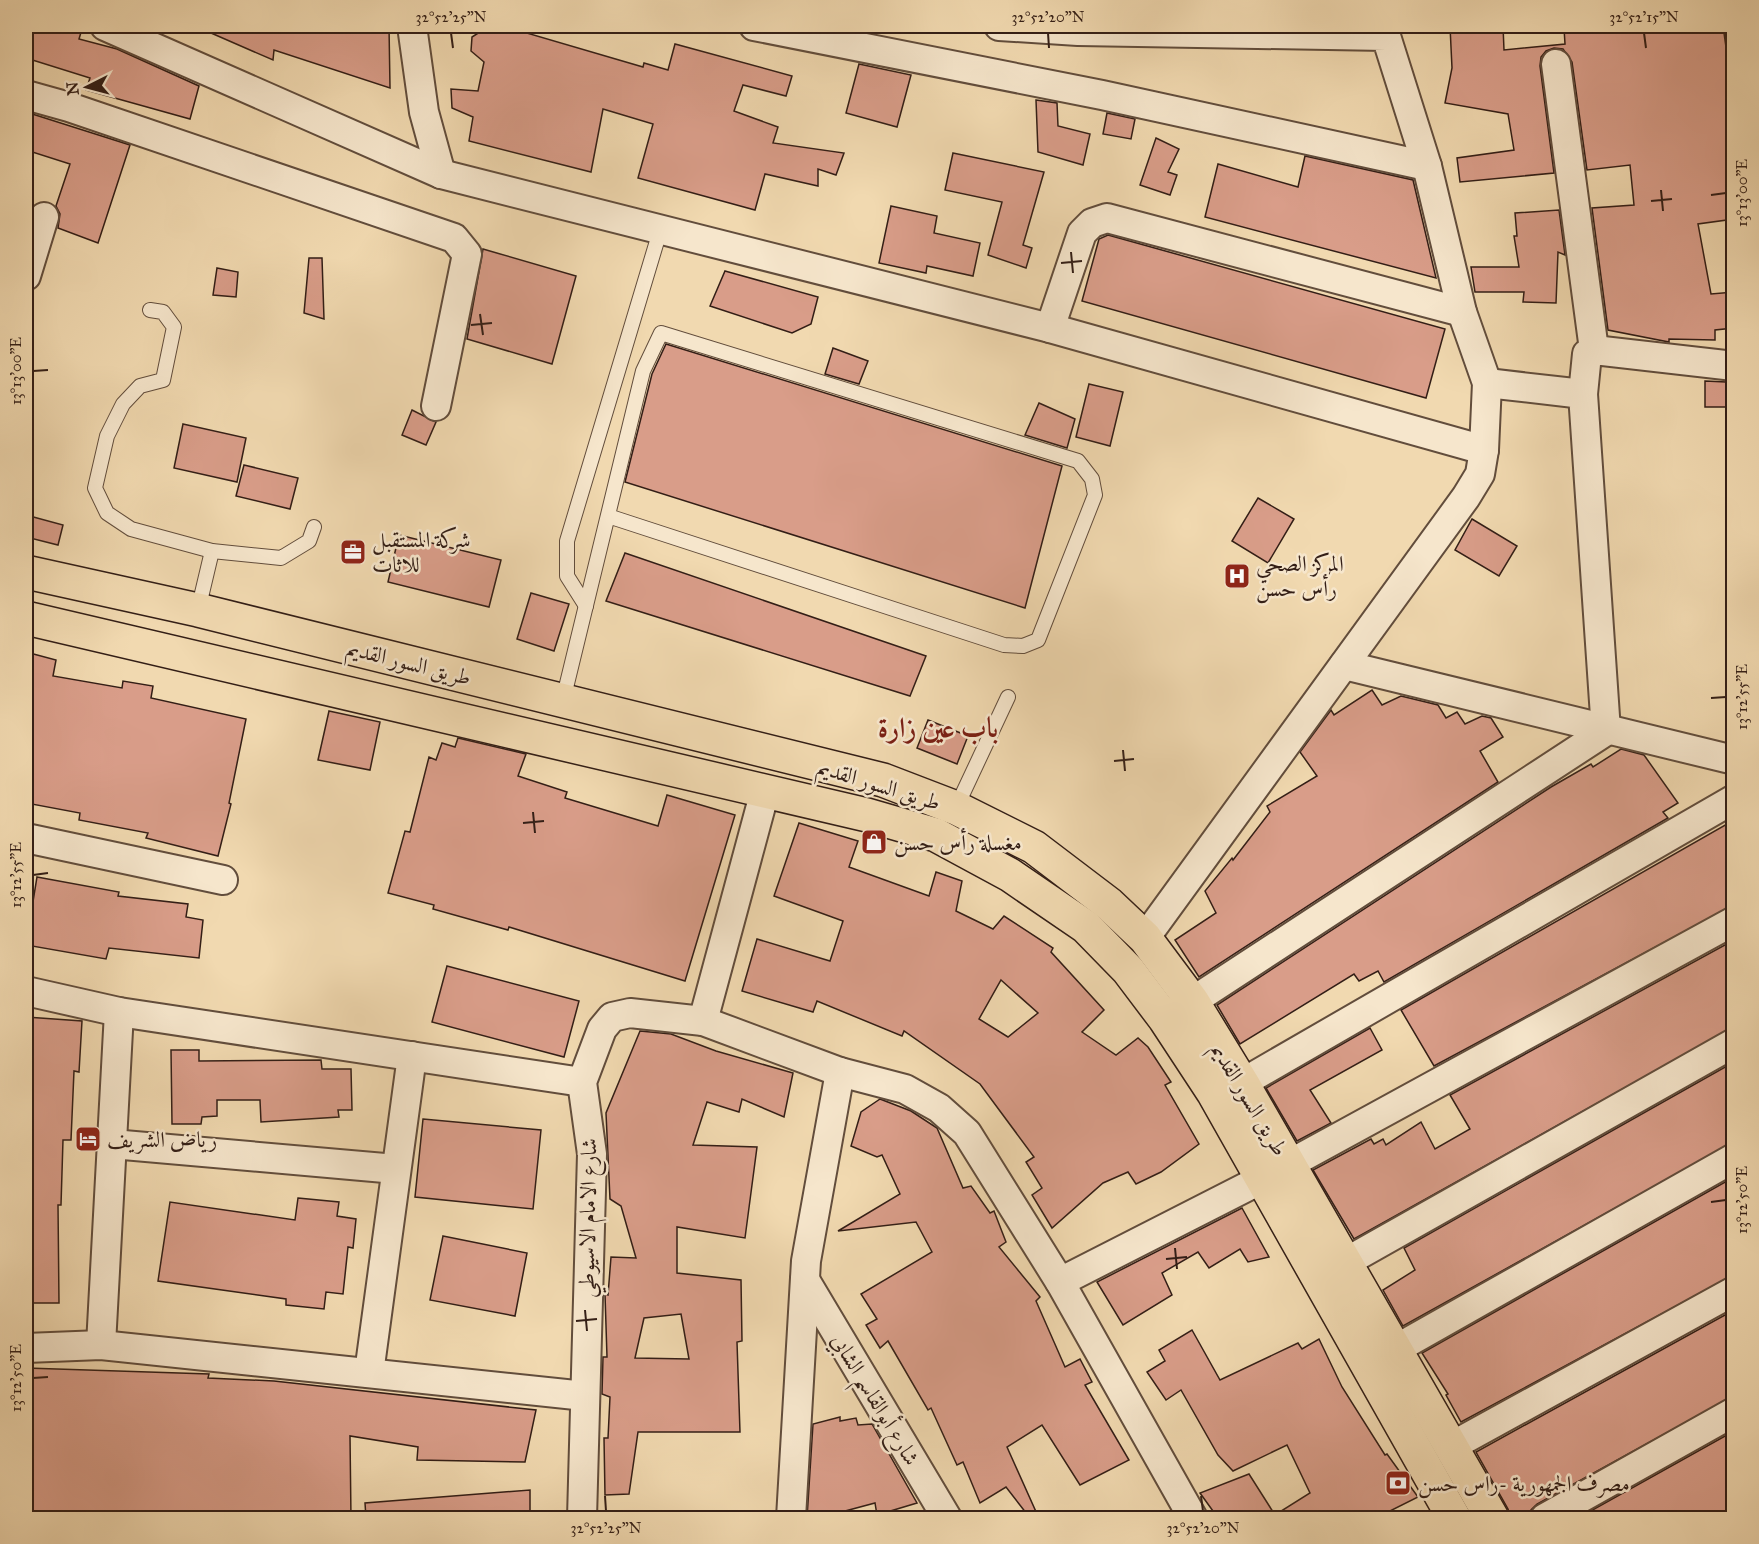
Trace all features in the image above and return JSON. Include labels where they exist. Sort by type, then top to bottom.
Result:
[{"type":"main road","name":"طريق السور القديم","points":[[26,572],[198,610],[884,780],[956,808],[1034,847],[1109,904],[1145,938],[1179,1010],[1276,1171],[1454,1518]]},
{"type":"main road","points":[[185,656],[198,610]]},
{"type":"main road","name":"طريق السور القديم","points":[[26,618],[867,815],[936,835],[1010,875],[1086,927],[1128,970],[1179,1010],[1242,1083],[1276,1171],[1346,1262],[1492,1518]]},
{"type":"main road","points":[[1086,927],[1109,904]]},
{"type":"street","points":[[105,26],[441,174],[1050,328],[1484,450]]},
{"type":"street","points":[[412,26],[424,112],[441,174]]},
{"type":"street","points":[[754,26],[1102,95],[1427,166]]},
{"type":"street","points":[[999,26],[1386,31],[1427,166],[1462,312],[1487,383],[1484,450],[1480,474],[1466,497],[1145,938]]},
{"type":"street","points":[[1556,64],[1594,350]]},
{"type":"street","points":[[26,95],[69,107],[454,238],[466,254],[436,406]]},
{"type":"street","points":[[26,276],[39,215]]},
{"type":"street","points":[[1050,328],[1082,234],[1092,223],[1107,218],[1462,312]]},
{"type":"street","points":[[1606,731],[1583,394],[1587,354],[1594,350],[1734,366]]},
{"type":"street","points":[[1487,383],[1583,394]]},
{"type":"street","points":[[1344,665],[1606,731],[1734,760]]},
{"type":"street","points":[[1179,1010],[1606,731]]},
{"type":"street","points":[[765,791],[703,1021],[840,1072],[905,1089],[939,1108],[967,1132],[1060,1282],[1193,1518]]},
{"type":"street","points":[[1242,1083],[1734,799]]},
{"type":"street","points":[[26,838],[224,880]]},
{"type":"street","points":[[1060,1282],[1276,1171],[1734,921]]},
{"type":"street","points":[[26,991],[119,1012],[582,1082]]},
{"type":"street","points":[[101,1345],[119,1012]]},
{"type":"street","name":"شارع الامام الاسيوطي","points":[[582,1518],[592,1154],[582,1082],[602,1029],[612,1017],[630,1013],[703,1021]]},
{"type":"street","points":[[1346,1262],[1734,1042]]},
{"type":"street","points":[[369,1373],[412,1056]]},
{"type":"street","points":[[791,1518],[806,1261],[840,1072]]},
{"type":"street","points":[[112,1144],[396,1169]]},
{"type":"street","points":[[1396,1349],[1734,1158]]},
{"type":"street","name":"شارع أبوالقاسم الشابي","points":[[805,1280],[947,1518]]},
{"type":"street","points":[[1452,1446],[1734,1291]]},
{"type":"street","points":[[26,1348],[101,1345],[585,1396]]},
{"type":"street","points":[[1545,1518],[1734,1412]]},
{"type":"lane","points":[[586,606],[567,576],[567,541],[660,231]]},
{"type":"lane","points":[[150,310],[163,312],[174,327],[163,380],[140,387],[123,404],[107,436],[95,488],[107,513],[131,529],[212,551],[281,558],[309,541],[314,527]]},
{"type":"lane","points":[[563,700],[643,371],[661,333],[1078,461],[1092,479],[1095,495],[1038,640],[1023,646],[1004,645],[608,516]]},
{"type":"lane","points":[[198,610],[212,551]]},
{"type":"lane","points":[[956,808],[1008,697]]},
{"type":"building","points":[[35,26],[69,26],[82,29],[79,39],[117,49],[199,86],[190,119],[86,90],[90,78],[26,58]]},
{"type":"building","points":[[195,26],[389,26],[390,88],[274,50],[273,60]]},
{"type":"building","points":[[489,26],[503,26],[643,67],[644,63],[668,70],[675,44],[792,76],[786,96],[743,85],[734,111],[778,127],[773,143],[844,153],[836,175],[818,169],[818,186],[765,174],[755,210],[638,178],[653,124],[603,109],[591,172],[469,141],[473,117],[452,108],[451,89],[478,91],[484,62],[471,51],[472,37]]},
{"type":"building","points":[[1450,26],[1503,26],[1504,50],[1565,44],[1564,28],[1723,26],[1734,104],[1734,219],[1698,224],[1711,294],[1734,292],[1734,328],[1715,330],[1715,340],[1669,339],[1669,342],[1608,330],[1592,208],[1634,205],[1630,165],[1587,170],[1572,62],[1563,49],[1554,48],[1546,51],[1541,57],[1540,66],[1554,173],[1460,182],[1457,158],[1514,150],[1508,114],[1445,103],[1452,68]]},
{"type":"building","points":[[859,64],[911,75],[897,127],[846,113]]},
{"type":"building","points":[[1036,100],[1057,103],[1058,126],[1090,134],[1083,165],[1038,152]]},
{"type":"building","points":[[26,112],[130,145],[98,243],[58,228],[60,214],[56,206],[70,164],[26,150]]},
{"type":"building","points":[[1107,113],[1135,119],[1131,139],[1103,134]]},
{"type":"building","points":[[1156,138],[1179,149],[1168,172],[1177,175],[1170,195],[1140,185]]},
{"type":"building","points":[[953,153],[1044,172],[1023,245],[1032,248],[1026,268],[988,255],[1002,202],[945,190]]},
{"type":"building","points":[[1305,156],[1413,180],[1436,278],[1205,217],[1218,164],[1298,187]]},
{"type":"building","points":[[891,206],[937,216],[934,233],[980,243],[973,276],[927,266],[926,273],[879,263]]},
{"type":"building","points":[[1559,210],[1565,255],[1558,252],[1556,303],[1523,302],[1524,292],[1475,292],[1471,267],[1519,267],[1514,236],[1517,236],[1515,213]]},
{"type":"building","points":[[1108,235],[1445,329],[1426,398],[1082,301],[1099,239]]},
{"type":"building","points":[[483,249],[576,276],[552,364],[467,339]]},
{"type":"building","points":[[309,258],[322,258],[324,319],[304,313]]},
{"type":"building","points":[[217,268],[238,272],[236,297],[213,295]]},
{"type":"building","points":[[725,271],[818,297],[811,324],[792,333],[710,306]]},
{"type":"building","points":[[666,344],[1062,466],[1025,608],[625,482],[652,374]]},
{"type":"building","points":[[833,348],[868,361],[859,384],[825,374]]},
{"type":"building","points":[[1705,381],[1726,382],[1726,407],[1705,407]]},
{"type":"building","points":[[1089,384],[1123,392],[1110,446],[1076,437]]},
{"type":"building","points":[[1039,403],[1075,419],[1067,448],[1025,435]]},
{"type":"building","points":[[412,410],[436,422],[426,445],[402,435]]},
{"type":"building","points":[[183,424],[246,438],[237,482],[174,468]]},
{"type":"building","points":[[244,465],[298,478],[290,509],[236,496]]},
{"type":"building","points":[[1258,498],[1294,519],[1268,563],[1232,541]]},
{"type":"building","points":[[26,515],[63,525],[58,545],[26,537]]},
{"type":"building","points":[[1472,519],[1517,546],[1499,576],[1455,550]]},
{"type":"building","points":[[399,535],[501,560],[489,607],[388,582]]},
{"type":"building","points":[[625,553],[926,656],[910,696],[606,601]]},
{"type":"building","points":[[531,593],[569,604],[554,651],[517,639]]},
{"type":"building","points":[[26,652],[56,660],[53,676],[122,688],[123,681],[153,686],[151,698],[246,719],[229,803],[231,804],[218,856],[146,838],[148,833],[79,820],[80,813],[26,803]]},
{"type":"building","points":[[1372,690],[1382,705],[1401,696],[1438,705],[1446,718],[1457,712],[1465,724],[1482,716],[1491,718],[1503,737],[1480,751],[1498,782],[1199,977],[1175,940],[1216,913],[1205,891],[1232,858],[1233,860],[1270,812],[1267,806],[1317,776],[1300,752],[1331,710],[1334,715]]},
{"type":"building","points":[[329,711],[380,722],[370,770],[318,760]]},
{"type":"building","points":[[928,720],[968,736],[957,764],[917,748]]},
{"type":"building","points":[[458,738],[526,754],[518,776],[567,792],[565,798],[658,826],[667,795],[735,815],[685,981],[509,927],[508,930],[433,909],[434,905],[388,893],[405,831],[410,832],[429,757],[436,760],[442,743],[455,747]]},
{"type":"building","points":[[1621,749],[1644,755],[1678,803],[1663,812],[1668,818],[1384,982],[1378,971],[1359,981],[1354,974],[1240,1044],[1217,1005],[1551,787],[1591,764],[1593,767]]},
{"type":"building","points":[[1734,820],[1734,905],[1434,1066],[1401,1010]]},
{"type":"building","points":[[799,823],[858,841],[849,867],[929,896],[936,872],[962,881],[956,911],[993,929],[1004,916],[1053,948],[1051,952],[1104,1010],[1082,1032],[1116,1055],[1138,1038],[1148,1047],[1171,1082],[1165,1085],[1199,1144],[1161,1172],[1136,1184],[1128,1172],[1103,1183],[1052,1228],[1032,1195],[1042,1188],[1026,1162],[1034,1157],[980,1084],[904,1031],[902,1036],[817,1001],[813,1012],[742,991],[757,939],[830,961],[843,921],[774,896]],"holes":[[[1001,980],[1038,1013],[1008,1037],[979,1019]]]},
{"type":"building","points":[[37,877],[119,892],[118,896],[188,904],[186,917],[203,920],[199,958],[109,948],[106,959],[26,945]]},
{"type":"building","points":[[1734,940],[1734,1027],[1354,1239],[1313,1170],[1371,1139],[1374,1144],[1383,1139],[1386,1145],[1421,1122],[1435,1149],[1470,1129],[1450,1095]]},
{"type":"building","points":[[447,966],[579,1001],[564,1057],[432,1022]]},
{"type":"building","points":[[26,1017],[82,1021],[79,1072],[74,1071],[71,1140],[63,1140],[61,1205],[58,1205],[59,1303],[26,1303]]},
{"type":"building","points":[[1370,1028],[1382,1050],[1310,1090],[1331,1123],[1297,1141],[1266,1088]]},
{"type":"building","points":[[640,1031],[671,1034],[716,1051],[793,1073],[784,1117],[742,1099],[739,1112],[707,1102],[693,1145],[757,1147],[745,1238],[677,1227],[677,1273],[741,1280],[742,1341],[737,1342],[740,1432],[638,1432],[629,1494],[605,1495],[604,1438],[608,1438],[610,1397],[602,1394],[603,1357],[607,1357],[605,1294],[608,1295],[611,1257],[636,1258],[621,1206],[610,1199],[606,1113]],"holes":[[[681,1314],[689,1359],[635,1358],[644,1318]]]},
{"type":"building","points":[[171,1050],[199,1050],[199,1061],[321,1060],[322,1069],[351,1069],[352,1110],[338,1110],[339,1117],[261,1122],[260,1100],[217,1100],[217,1116],[202,1117],[201,1124],[172,1124]]},
{"type":"building","points":[[1734,1062],[1734,1142],[1403,1326],[1383,1290],[1415,1270],[1404,1248]]},
{"type":"building","points":[[880,1099],[911,1111],[937,1128],[963,1188],[971,1186],[990,1213],[994,1211],[1006,1242],[999,1247],[1040,1297],[1036,1301],[1065,1367],[1080,1359],[1092,1382],[1085,1385],[1129,1460],[1080,1485],[1042,1425],[1007,1447],[1037,1514],[1030,1518],[1006,1487],[980,1503],[963,1462],[957,1465],[931,1408],[928,1410],[888,1341],[880,1348],[866,1325],[877,1319],[861,1294],[932,1252],[916,1222],[838,1231],[900,1194],[882,1155],[877,1157],[851,1146],[861,1112]]},
{"type":"building","points":[[423,1119],[541,1130],[533,1209],[415,1197]]},
{"type":"building","points":[[1734,1177],[1734,1275],[1461,1422],[1446,1395],[1448,1394],[1422,1353]]},
{"type":"building","points":[[298,1198],[339,1202],[337,1216],[356,1219],[353,1248],[348,1247],[343,1294],[326,1292],[324,1309],[286,1305],[286,1299],[158,1281],[170,1202],[295,1220]]},
{"type":"building","points":[[1242,1208],[1269,1257],[1248,1262],[1240,1249],[1209,1268],[1198,1252],[1162,1273],[1172,1295],[1123,1325],[1097,1282]]},
{"type":"building","points":[[443,1236],[527,1253],[515,1316],[430,1300]]},
{"type":"building","points":[[1734,1310],[1734,1396],[1537,1504],[1531,1510],[1529,1518],[1511,1518],[1476,1452]]},
{"type":"building","points":[[1192,1330],[1220,1380],[1298,1343],[1302,1349],[1319,1339],[1342,1387],[1385,1455],[1387,1454],[1418,1497],[1376,1518],[1218,1518],[1200,1493],[1249,1474],[1275,1515],[1310,1493],[1287,1445],[1233,1471],[1218,1455],[1181,1390],[1166,1400],[1147,1372],[1165,1361],[1159,1350]]},
{"type":"building","points":[[26,1368],[209,1374],[208,1378],[274,1381],[536,1410],[525,1462],[417,1460],[418,1447],[350,1436],[351,1518],[26,1518]]},
{"type":"building","points":[[840,1417],[840,1421],[856,1418],[858,1425],[872,1424],[917,1503],[877,1515],[875,1503],[819,1518],[807,1518],[813,1424]]},
{"type":"building","points":[[1734,1431],[1734,1518],[1578,1518]]},
{"type":"building","points":[[530,1490],[530,1518],[366,1518],[365,1503]]},
{"type":"place","name":"شركة المستقبل للاثات","points":[[353,552]]},
{"type":"place","name":"المركز الصحي رأس حسن","points":[[1237,576]]},
{"type":"place","name":"مغسلة رأس حسن","points":[[874,842]]},
{"type":"place","name":"رياض الشريف","points":[[88,1139]]},
{"type":"place","name":"مصرف الجمهورية -راس حسن","points":[[1398,1483]]},
{"type":"district","name":"باب عين زارة","points":[[938,727]]}]
